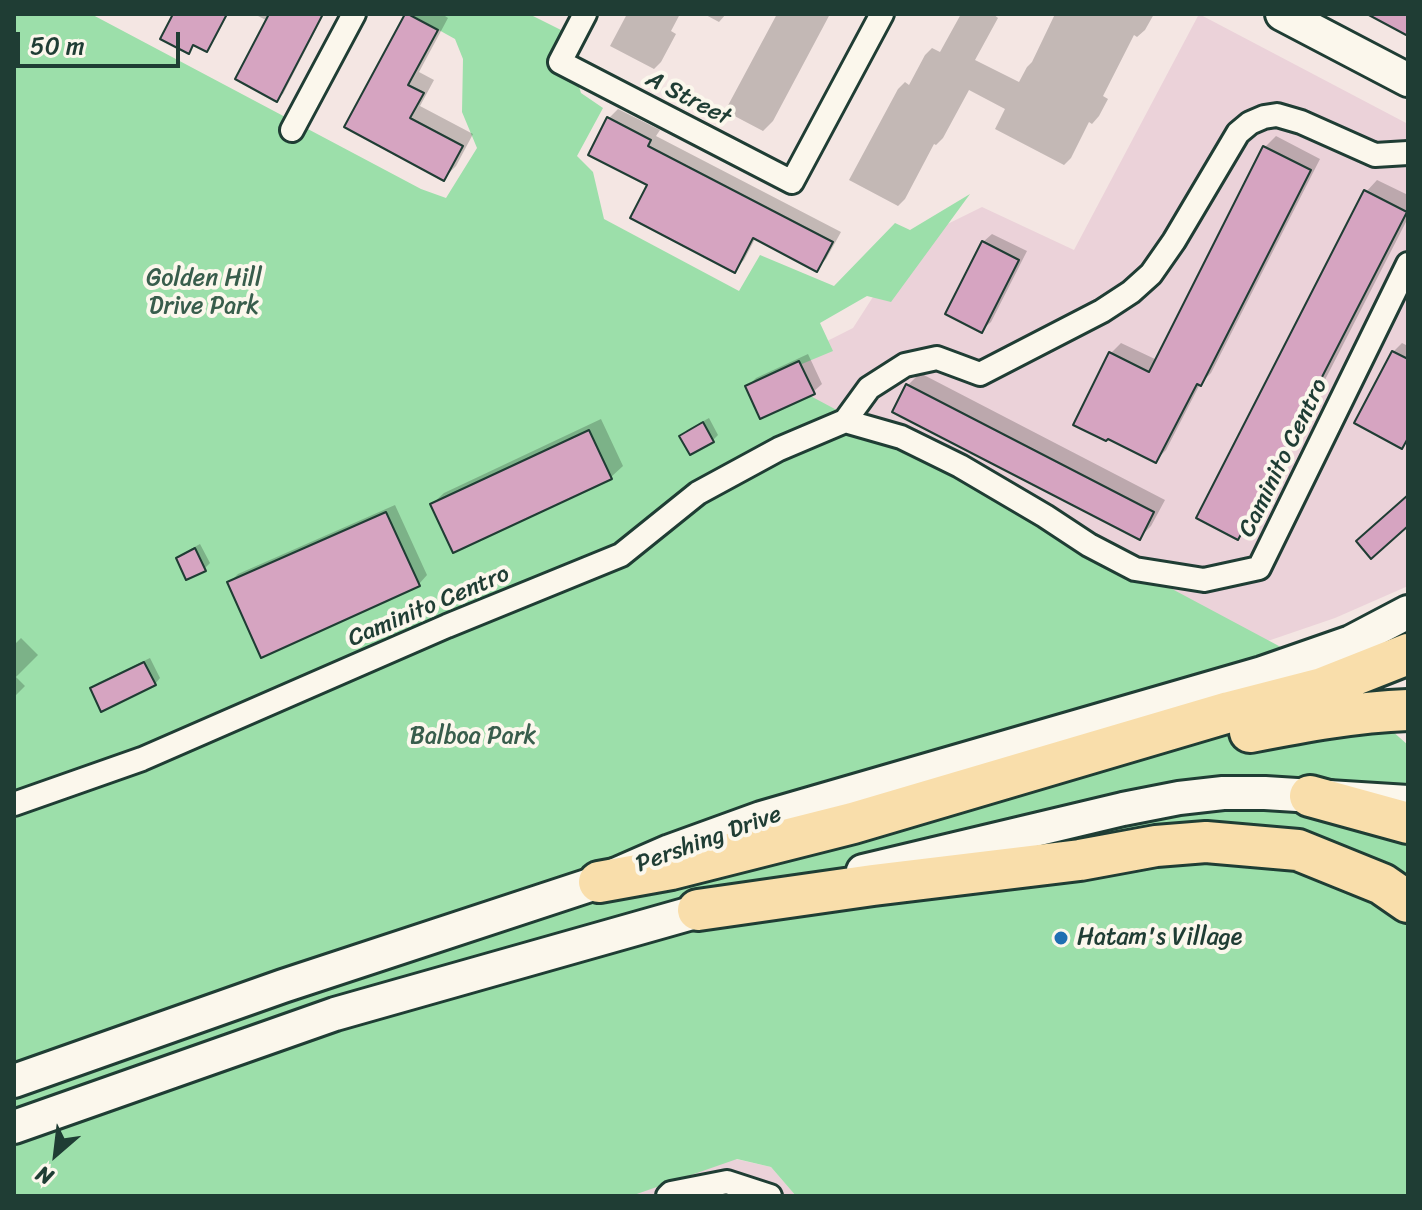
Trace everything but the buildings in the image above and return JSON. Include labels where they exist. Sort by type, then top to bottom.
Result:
[{"type":"highway","points":[[599,882],[671,869],[853,823],[1217,715],[1322,688],[1408,654]]},
{"type":"highway","points":[[924,802],[1308,720],[1408,710]]},
{"type":"highway","points":[[1310,796],[1408,823]]},
{"type":"highway","points":[[698,910],[1080,860],[1156,846],[1206,842],[1298,850],[1382,884],[1408,902]]},
{"type":"main road","points":[[1282,14],[1408,80]]},
{"type":"main road","name":"Pershing Drive","points":[[14,1081],[283,986],[599,882],[670,851],[761,818],[1262,673],[1351,642],[1408,612]]},
{"type":"main road","points":[[14,1127],[335,1014],[698,910],[1123,809],[1223,793],[1408,802]]},
{"type":"street","points":[[292,130],[354,14]]},
{"type":"street","name":"A Street","points":[[585,14],[560,62],[792,182],[882,14]]},
{"type":"street","points":[[845,421],[869,388],[905,365],[937,358],[980,374],[1102,311],[1131,292],[1151,274],[1238,133],[1250,123],[1277,115],[1301,122],[1375,155],[1408,153]]},
{"type":"street","name":"Caminito Centro","points":[[14,804],[142,759],[447,626],[621,555],[698,493],[779,449],[845,421],[901,437],[960,466],[1089,545],[1135,569],[1204,580],[1259,568],[1408,264]]},
{"type":"street","points":[[668,1196],[727,1182],[770,1196]]},
{"type":"shaded area","points":[[1199,14],[1408,124],[1408,586],[1335,618],[1221,657],[14,546],[738,386],[853,328],[907,244],[982,207],[1074,250]]},
{"type":"shaded area","points":[[709,1153],[771,1167],[796,1196],[604,1196]]},
{"type":"green space","name":"Balboa Park","points":[[14,14],[91,14],[421,189],[446,198],[477,148],[462,112],[463,59],[455,39],[410,14],[529,14],[569,34],[570,57],[581,93],[603,108],[577,156],[593,172],[604,219],[739,291],[760,255],[834,286],[895,223],[910,230],[970,194],[891,302],[867,296],[820,323],[833,351],[773,376],[1322,669],[1408,745],[1408,1196],[796,1196],[771,1167],[737,1159],[631,1196],[14,1196]]},
{"type":"place","name":"Hatam's Village","points":[[1061,938]]},
{"type":"park label","name":"Golden Hill Drive Park","points":[[204,293]]}]
